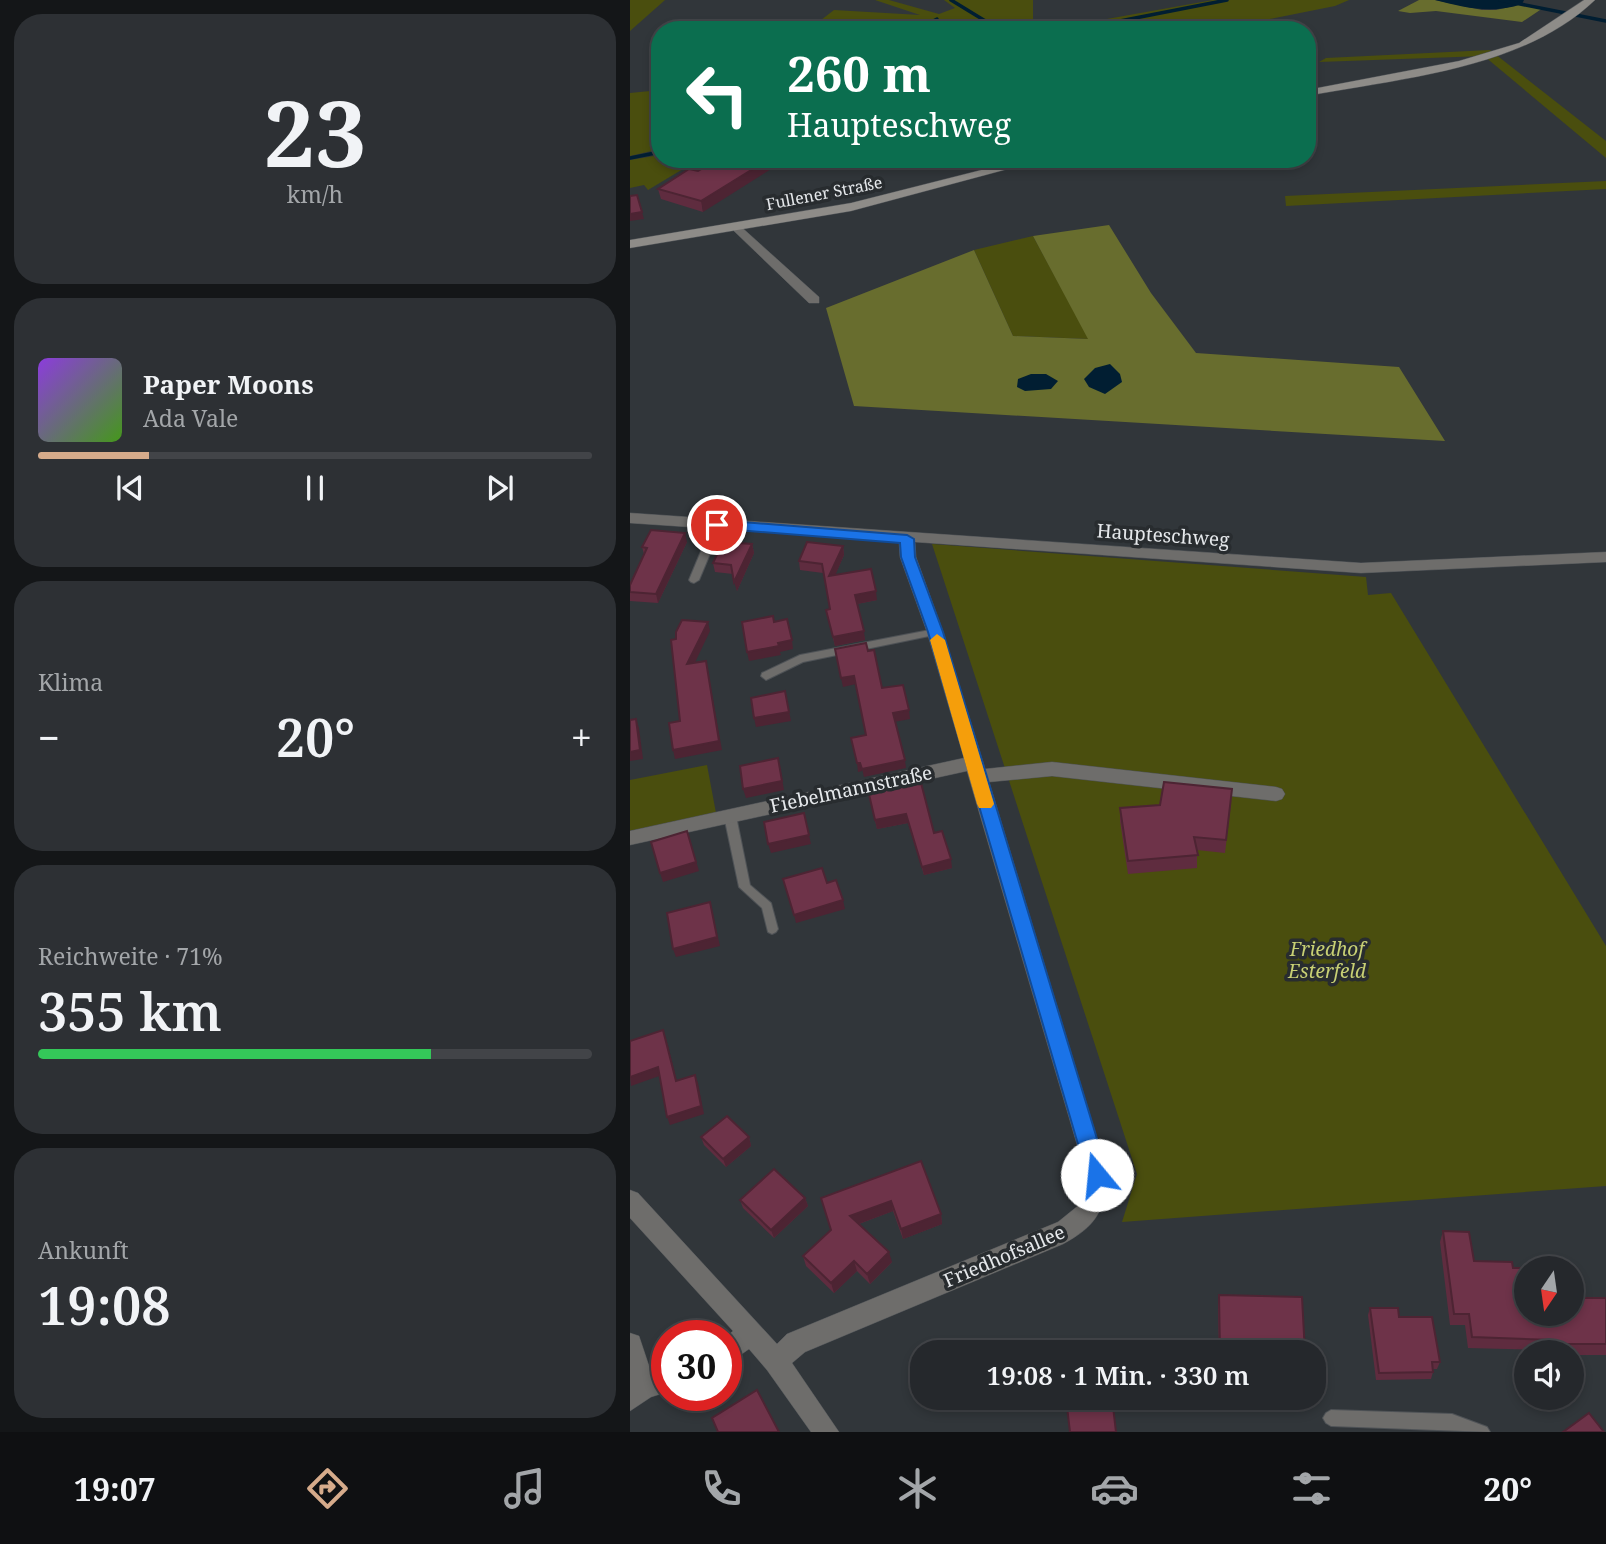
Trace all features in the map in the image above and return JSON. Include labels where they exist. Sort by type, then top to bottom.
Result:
[{"type":"main road","points":[[1316,91],[1461,64],[1523,45],[1590,0]]},
{"type":"main road","name":"Fullener Straße","points":[[630,244],[738,228],[864,204],[1004,168]]},
{"type":"street","points":[[738,228],[814,300]]},
{"type":"street","name":"Haupteschweg","points":[[630,518],[1360,568],[1606,557]]},
{"type":"street","name":"Friedhofsallee","points":[[776,1361],[796,1343],[1055,1236],[1082,1222],[1094,1198],[1097,1175],[935,632],[908,557],[907,539]]},
{"type":"street","name":"Fiebelmannstraße","points":[[630,838],[975,769],[1052,769],[1276,794]]},
{"type":"street","points":[[630,1201],[776,1361],[826,1432]]},
{"type":"street","points":[[742,1339],[749,1333]]},
{"type":"street","points":[[630,1345],[647,1388]]},
{"type":"lane","points":[[694,580],[717,525]]},
{"type":"lane","points":[[766,677],[800,659],[935,632]]},
{"type":"lane","points":[[730,816],[745,887],[767,906],[772,929]]},
{"type":"lane","points":[[1331,1418],[1452,1422],[1482,1432]]},
{"type":"green space","points":[[630,0],[665,0],[630,31]]},
{"type":"green space","points":[[875,0],[889,0],[939,14],[955,8],[944,0],[1033,0],[1033,21],[820,21],[834,10],[920,15]]},
{"type":"green space","points":[[1213,0],[1349,0],[1335,6],[1260,21],[1096,21]]},
{"type":"green space","points":[[1419,0],[1435,0],[1482,10],[1522,4],[1543,8],[1522,22],[1436,11],[1398,11]]},
{"type":"green space","points":[[1490,50],[1606,141],[1606,158],[1484,56],[1319,62],[1326,58]]},
{"type":"green space","points":[[651,91],[651,151],[630,156],[630,93]]},
{"type":"green space","points":[[651,156],[651,168],[715,168],[702,176],[683,169],[648,190],[644,185],[630,188],[630,160]]},
{"type":"green space","points":[[1606,181],[1606,189],[1286,206],[1285,196]]},
{"type":"green space","points":[[1109,225],[1151,293],[1196,353],[1399,367],[1445,441],[854,406],[826,308],[974,250],[1013,336],[1088,339],[1033,236]]},
{"type":"green space","points":[[1033,236],[1089,339],[1013,336],[974,250]]},
{"type":"green space","name":"Friedhof Esterfeld","points":[[932,544],[1366,577],[1368,595],[1391,593],[1606,946],[1606,1186],[1122,1222],[1137,1174]]},
{"type":"green space","points":[[707,765],[716,813],[630,831],[630,780]]},
{"type":"water","points":[[1435,0],[1524,0],[1522,4],[1511,7],[1490,9]]},
{"type":"water","points":[[1110,364],[1120,374],[1122,382],[1105,394],[1089,387],[1084,379],[1095,368]]},
{"type":"water","points":[[1031,374],[1046,374],[1058,381],[1051,389],[1025,391],[1017,387],[1018,379]]},
{"type":"building","points":[[703,168],[754,168],[701,201],[658,189],[689,169],[698,171]]},
{"type":"building","points":[[637,195],[642,212],[630,214],[630,196]]},
{"type":"building","points":[[651,530],[685,533],[656,594],[630,592],[630,585],[647,548],[642,547]]},
{"type":"building","points":[[723,542],[752,544],[734,582],[731,565],[713,563]]},
{"type":"building","points":[[807,542],[843,546],[829,576],[871,569],[876,591],[855,595],[864,631],[833,637],[826,610],[830,609],[822,564],[799,561]]},
{"type":"building","points":[[773,616],[774,622],[787,619],[792,640],[778,643],[779,646],[747,652],[742,622]]},
{"type":"building","points":[[682,620],[708,622],[687,664],[706,661],[719,741],[673,750],[669,723],[680,721],[671,640],[676,639],[676,632]]},
{"type":"building","points":[[866,643],[868,651],[874,650],[882,688],[903,685],[909,710],[893,713],[905,760],[862,769],[860,763],[857,763],[851,738],[866,735],[854,676],[841,678],[835,649]]},
{"type":"building","points":[[785,691],[789,712],[754,718],[751,698]]},
{"type":"building","points":[[636,719],[640,750],[630,752],[630,720]]},
{"type":"building","points":[[778,758],[782,781],[743,789],[740,766]]},
{"type":"building","points":[[909,777],[910,781],[920,779],[934,833],[942,831],[951,859],[922,867],[906,814],[875,820],[867,786]]},
{"type":"building","points":[[1164,782],[1232,789],[1226,840],[1194,837],[1198,855],[1128,861],[1120,808],[1160,805]]},
{"type":"building","points":[[804,813],[809,835],[768,844],[764,822]]},
{"type":"building","points":[[687,831],[696,862],[660,873],[651,842]]},
{"type":"building","points":[[822,868],[827,883],[836,880],[843,900],[794,915],[783,879]]},
{"type":"building","points":[[710,902],[717,937],[673,949],[667,913]]},
{"type":"building","points":[[663,1030],[676,1081],[695,1075],[701,1106],[667,1117],[658,1067],[630,1077],[630,1041]]},
{"type":"building","points":[[727,1116],[749,1137],[723,1159],[701,1137]]},
{"type":"building","points":[[921,1161],[941,1214],[901,1229],[891,1201],[850,1216],[889,1252],[867,1274],[854,1261],[831,1283],[803,1256],[831,1230],[821,1198]]},
{"type":"building","points":[[774,1169],[805,1198],[771,1230],[740,1200]]},
{"type":"building","points":[[1443,1231],[1469,1232],[1474,1261],[1512,1262],[1514,1326],[1584,1326],[1584,1298],[1606,1298],[1606,1344],[1584,1344],[1584,1340],[1472,1337],[1469,1314],[1454,1314]]},
{"type":"building","points":[[1219,1295],[1302,1297],[1304,1340],[1220,1340]]},
{"type":"building","points":[[1370,1308],[1398,1308],[1399,1317],[1432,1317],[1440,1362],[1432,1362],[1433,1372],[1379,1373]]},
{"type":"building","points":[[757,1390],[779,1432],[718,1432],[712,1418],[723,1411],[742,1411],[742,1399]]},
{"type":"building","points":[[1067,1410],[1113,1410],[1116,1432],[1070,1432]]},
{"type":"building","points":[[1589,1413],[1604,1432],[1563,1432]]},
{"type":"waterway","points":[[951,0],[985,21]]},
{"type":"waterway","points":[[1120,21],[1227,0]]},
{"type":"waterway","points":[[1500,0],[1606,21]]},
{"type":"waterway","points":[[933,21],[937,19]]},
{"type":"waterway","points":[[630,158],[651,154]]},
{"type":"slow traffic","points":[[937,640],[985,804]]},
{"type":"route","points":[[717,525],[907,539],[908,557],[935,632],[1097,1175]]}]
